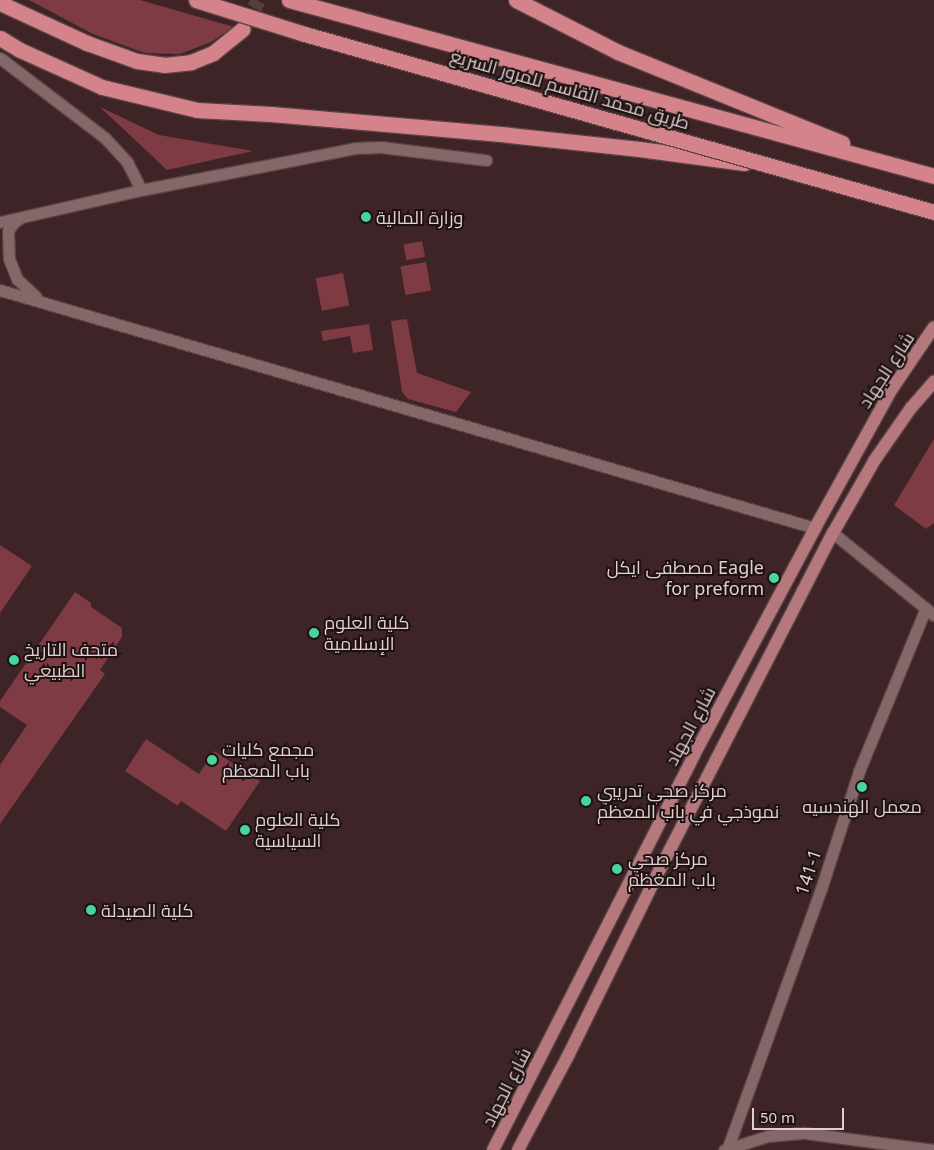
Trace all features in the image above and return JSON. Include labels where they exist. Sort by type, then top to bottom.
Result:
[{"type":"highway","name":"طريق محمد القاسم للمرور السريع","points":[[196,0],[301,34],[934,212]]},
{"type":"highway","name":"طريق محمد القاسم للمرور السريع","points":[[289,0],[734,123],[934,176]]},
{"type":"highway","points":[[516,0],[618,52],[892,164]]},
{"type":"highway","points":[[0,3],[87,43],[137,61],[164,65],[191,62],[213,53],[243,29]]},
{"type":"highway","points":[[0,38],[20,50],[102,87],[197,110],[271,114],[602,145],[781,168]]},
{"type":"main road","name":"شارع الجهاد","points":[[493,1150],[694,755],[814,528],[890,392],[930,337],[934,327]]},
{"type":"main road","points":[[518,1150],[567,1058],[660,869],[833,534],[874,461],[911,408],[934,382]]},
{"type":"main road","points":[[640,863],[660,869]]},
{"type":"street","points":[[0,58],[105,138],[127,162],[141,190]]},
{"type":"street","points":[[0,222],[141,190],[355,148],[381,147],[486,160]]},
{"type":"street","points":[[21,218],[13,223],[8,231],[9,259],[17,278],[39,300]]},
{"type":"street","points":[[0,290],[814,528]]},
{"type":"street","points":[[833,534],[930,611]]},
{"type":"street","name":"141-1","points":[[726,1149],[821,889],[859,771],[930,611]]},
{"type":"street","points":[[726,1149],[768,1136],[805,1133],[852,1137],[934,1150]]},
{"type":"shaded area","points":[[29,0],[140,0],[234,27],[211,42],[180,54],[145,53],[93,34]]},
{"type":"shaded area","points":[[100,107],[159,135],[253,151],[167,170]]},
{"type":"shaded area","points":[[422,241],[425,257],[406,260],[403,245]]},
{"type":"shaded area","points":[[426,262],[431,291],[405,295],[400,267]]},
{"type":"shaded area","points":[[343,273],[349,305],[322,311],[316,278]]},
{"type":"shaded area","points":[[407,319],[417,373],[471,392],[456,412],[408,399],[402,392],[391,321]]},
{"type":"shaded area","points":[[369,324],[373,350],[353,353],[350,336],[323,341],[321,331]]},
{"type":"shaded area","points":[[934,439],[934,523],[926,529],[894,505]]},
{"type":"shaded area","points":[[0,545],[32,566],[0,613]]},
{"type":"shaded area","points":[[75,592],[91,603],[91,607],[122,628],[122,637],[100,670],[105,674],[0,824],[0,765],[27,725],[0,707],[0,701]]},
{"type":"shaded area","points":[[146,739],[199,774],[214,751],[260,781],[226,831],[181,801],[178,806],[125,771]]},
{"type":"tunnel","points":[[244,28],[258,0]]},
{"type":"place","name":"وزارة المالية","points":[[366,217]]},
{"type":"place","name":"مصطفى ايكل Eagle for preform","points":[[774,578]]},
{"type":"place","name":"كلية العلوم الإسلامية","points":[[314,633]]},
{"type":"place","name":"متحف التاريخ الطبيعي","points":[[14,660]]},
{"type":"place","name":"مجمع كليات باب المعظم","points":[[212,760]]},
{"type":"place","name":"معمل الهندسيه","points":[[862,787]]},
{"type":"place","name":"مركز صحي تدريبي نموذجي في باب المعظم","points":[[586,801]]},
{"type":"place","name":"كلية العلوم السياسية","points":[[245,830]]},
{"type":"place","name":"مركز صحي باب المغظم","points":[[617,869]]},
{"type":"place","name":"كلية الصيدلة","points":[[91,910]]}]
